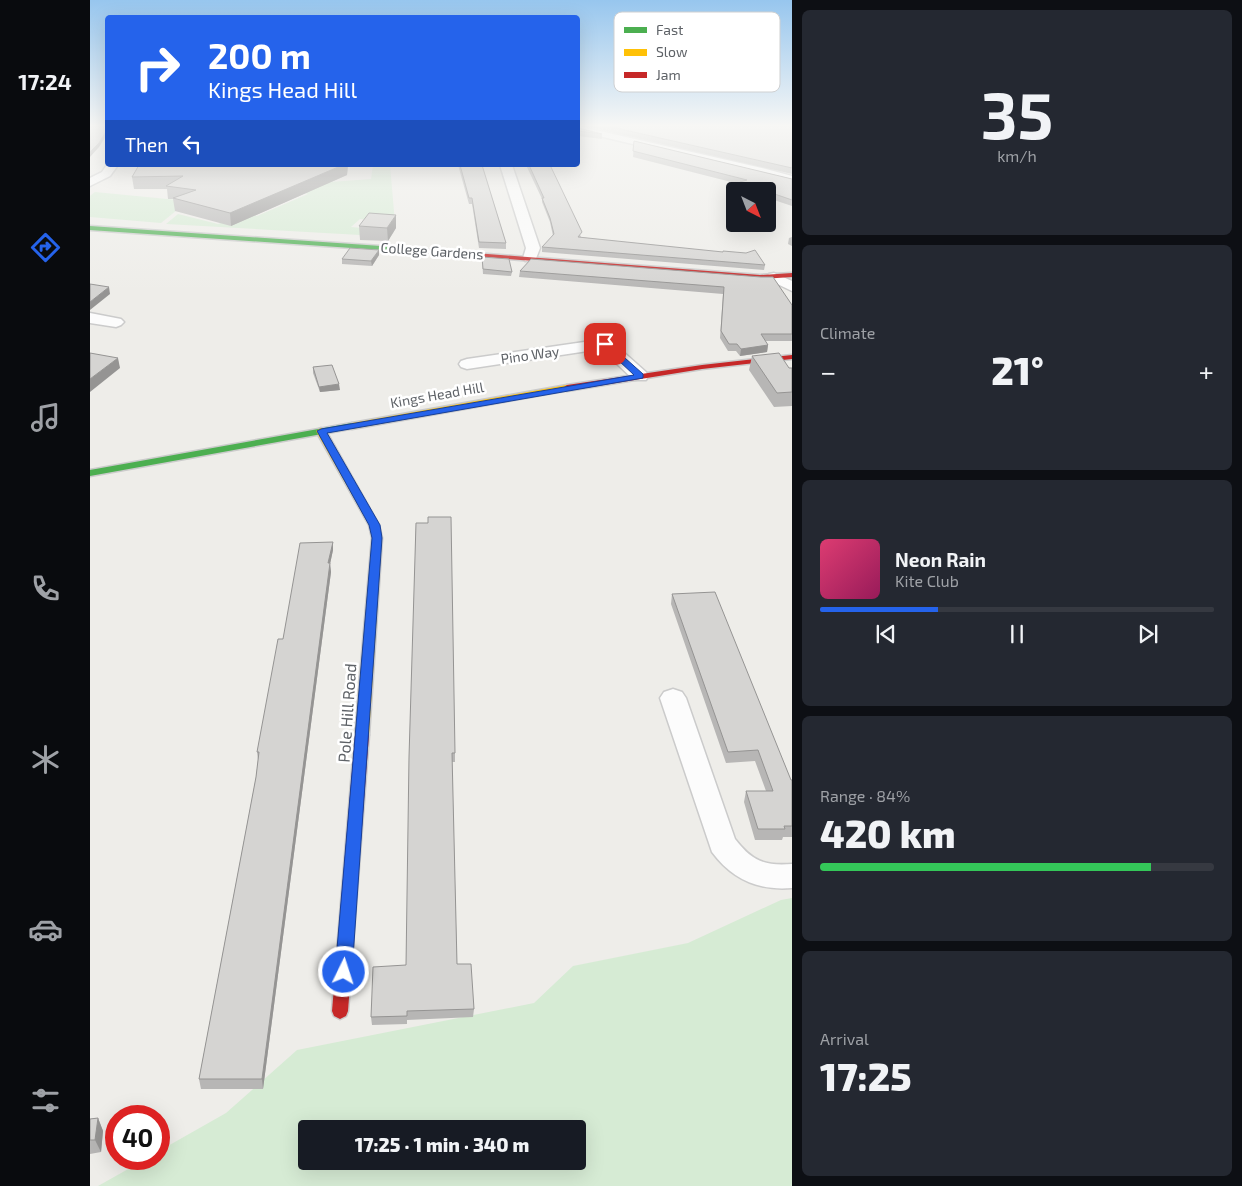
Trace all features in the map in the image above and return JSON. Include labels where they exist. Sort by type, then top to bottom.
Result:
[{"type":"street","points":[[511,181],[533,248],[530,258]]},
{"type":"street","name":"College Gardens","points":[[90,228],[530,258],[774,277],[792,275]]},
{"type":"street","name":"College Gardens","points":[[774,277],[792,287]]},
{"type":"street","points":[[90,318],[116,322]]},
{"type":"street","name":"Pino Way","points":[[467,364],[605,344],[640,376]]},
{"type":"street","name":"Kings Head Hill","points":[[90,473],[640,376],[792,357]]},
{"type":"street","name":"Pole Hill Road","points":[[321,431],[374,525],[377,538],[340,1011]]},
{"type":"street","points":[[673,698],[722,844],[744,868],[761,876],[792,876]]},
{"type":"green space","points":[[339,181],[391,181],[395,223],[360,219],[351,227],[362,228],[360,235],[166,224],[178,214],[218,224],[244,214],[257,216],[308,194],[276,186]]},
{"type":"green space","points":[[95,192],[188,201],[161,223],[90,217],[90,196]]},
{"type":"green space","points":[[792,898],[792,1186],[98,1186],[126,1170],[170,1170],[170,1145],[226,1113],[297,1050],[534,1003],[573,966],[688,943],[781,900]]},
{"type":"building","points":[[174,181],[305,181],[230,213],[173,198],[196,190],[166,186]]},
{"type":"building","points":[[464,181],[487,181],[506,243],[479,242],[472,198],[469,198]]},
{"type":"building","points":[[536,181],[558,181],[582,232],[578,237],[723,252],[746,253],[755,250],[765,265],[542,247],[554,234],[542,198],[544,198]]},
{"type":"building","points":[[792,181],[792,200],[776,194],[776,182],[740,182]]},
{"type":"building","points":[[369,213],[396,215],[387,228],[359,226]]},
{"type":"building","points":[[350,248],[379,250],[371,261],[342,259]]},
{"type":"building","points":[[482,257],[509,259],[512,272],[483,269]]},
{"type":"building","points":[[531,259],[773,277],[792,305],[792,334],[761,334],[768,345],[741,349],[737,344],[729,344],[721,331],[724,287],[520,271]]},
{"type":"building","points":[[90,284],[109,287],[90,302]]},
{"type":"building","points":[[90,353],[118,358],[90,379]]},
{"type":"building","points":[[779,353],[789,368],[792,368],[792,392],[777,393],[752,356]]},
{"type":"building","points":[[332,365],[339,384],[319,387],[313,367]]},
{"type":"building","points":[[428,517],[451,517],[455,753],[452,753],[457,964],[471,964],[474,1009],[407,1011],[407,1016],[371,1017],[373,967],[406,965],[409,757],[416,523],[428,523]]},
{"type":"building","points":[[333,542],[328,563],[330,563],[262,1079],[199,1079],[256,777],[259,752],[257,752],[278,639],[283,639],[300,543]]},
{"type":"building","points":[[715,592],[792,780],[792,826],[784,826],[785,829],[758,829],[746,791],[773,791],[758,750],[728,752],[672,594]]},
{"type":"building","points":[[98,1118],[95,1140],[90,1140],[90,1119]]},
{"type":"traffic: fast","points":[[90,228],[410,250]]},
{"type":"traffic: fast","points":[[90,473],[352,426]]},
{"type":"traffic: slow","points":[[352,426],[567,388]]},
{"type":"traffic: slow","points":[[321,431],[374,525],[377,538],[362,735]]},
{"type":"traffic: jam","points":[[410,250],[760,277],[792,275]]},
{"type":"traffic: jam","points":[[567,388],[702,367],[792,357]]},
{"type":"traffic: jam","points":[[340,1011],[362,735]]},
{"type":"route","points":[[344,972],[377,538],[374,525],[321,431],[640,376],[605,344]]}]
